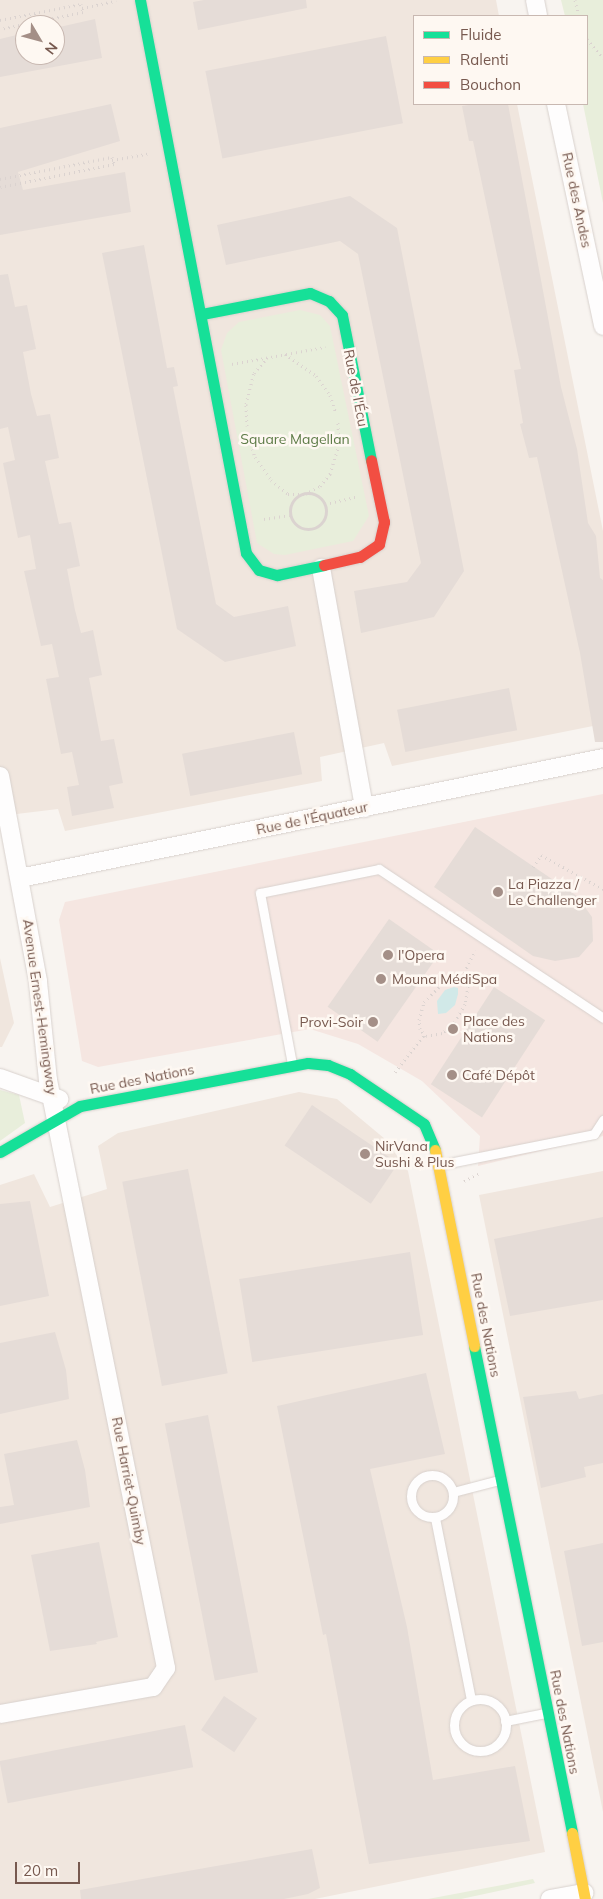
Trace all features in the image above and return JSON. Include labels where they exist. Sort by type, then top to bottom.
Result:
[{"type":"street","name":"Rue de l'Écu","points":[[140,0],[202,314],[246,553],[259,570],[277,575],[321,568],[360,557],[379,544],[384,532],[342,315],[329,301],[310,293],[202,314]]},
{"type":"street","points":[[535,0],[538,15]]},
{"type":"street","name":"Rue des Andes","points":[[556,105],[603,326]]},
{"type":"street","points":[[321,568],[364,808]]},
{"type":"street","name":"Rue de l'Équateur","points":[[20,878],[603,758]]},
{"type":"street","name":"Avenue Ernest-Hemingway","points":[[0,776],[38,982],[56,1120]]},
{"type":"street","name":"Rue des Nations","points":[[0,1152],[80,1106],[292,1065],[316,1063],[338,1068],[412,1113],[429,1131],[438,1165],[584,1896]]},
{"type":"street","points":[[0,1078],[80,1106]]},
{"type":"street","name":"Rue Harriet-Quimby","points":[[0,1714],[153,1686],[166,1668],[56,1120]]},
{"type":"street","points":[[550,1899],[584,1896]]},
{"type":"lane","points":[[292,1065],[260,893],[378,868],[603,1018]]},
{"type":"lane","points":[[438,1165],[594,1134],[603,1120]]},
{"type":"lane","points":[[433,1475],[446,1480],[453,1492],[448,1512],[435,1518],[415,1510],[411,1497],[415,1484],[433,1475]]},
{"type":"lane","points":[[453,1492],[501,1479]]},
{"type":"lane","points":[[435,1518],[471,1700]]},
{"type":"lane","points":[[471,1700],[493,1702],[505,1721],[505,1732],[495,1746],[479,1751],[463,1745],[454,1731],[454,1722],[461,1707],[471,1700]]},
{"type":"lane","points":[[505,1721],[548,1712]]},
{"type":"path","points":[[575,0],[579,15]]},
{"type":"path","points":[[82,8],[116,1]]},
{"type":"path","points":[[0,20],[81,4],[83,12],[0,29]]},
{"type":"path","points":[[588,40],[603,58]]},
{"type":"path","points":[[112,160],[147,154]]},
{"type":"path","points":[[0,179],[112,157],[114,164],[0,187]]},
{"type":"path","points":[[212,368],[347,343]]},
{"type":"path","points":[[267,358],[254,372],[248,396],[248,435],[255,457],[271,480],[288,494],[305,494],[317,495],[325,504],[323,521],[314,529],[302,529],[290,514],[295,500],[305,494],[320,486],[330,474],[339,444],[338,418],[330,395],[316,376],[285,354]]},
{"type":"path","points":[[325,504],[377,491]]},
{"type":"path","points":[[533,866],[541,854],[603,889]]},
{"type":"path","points":[[462,977],[472,955]]},
{"type":"path","points":[[451,975],[462,977],[468,986],[460,1016],[442,1033],[433,1037],[424,1035],[419,1020],[427,997],[451,975]]},
{"type":"path","points":[[395,1072],[424,1035]]},
{"type":"shaded area","points":[[0,0],[496,0],[499,15],[413,15],[413,105],[517,105],[603,531],[603,724],[392,766],[384,743],[320,757],[322,781],[65,831],[58,809],[0,816]]},
{"type":"shaded area","points":[[603,794],[603,1136],[478,1166],[480,1136],[422,1081],[358,1044],[310,1029],[98,1067],[82,1061],[59,920],[65,902]]},
{"type":"shaded area","points":[[0,958],[14,1023],[2,1047],[0,1047]]},
{"type":"shaded area","points":[[299,1092],[337,1099],[385,1139],[408,1171],[545,1852],[315,1899],[0,1899],[0,1185],[34,1174],[50,1207],[107,1189],[98,1146],[118,1133]]},
{"type":"shaded area","points":[[603,1171],[603,1812],[479,1195]]},
{"type":"green space","points":[[561,0],[603,0],[603,203],[583,105],[588,105],[588,15],[565,15]]},
{"type":"green space","name":"Square Magellan","points":[[300,310],[320,315],[330,326],[369,516],[353,541],[285,555],[274,554],[257,543],[221,350],[227,333],[239,322]]},
{"type":"green space","points":[[0,1090],[19,1095],[25,1123],[0,1141]]},
{"type":"green space","points":[[533,1879],[535,1883],[461,1899],[428,1899]]},
{"type":"water","points":[[454,987],[458,988],[455,1005],[446,1013],[438,1014],[437,1001],[445,990]]},
{"type":"building","points":[[204,0],[306,0],[307,8],[198,30],[193,2]]},
{"type":"building","points":[[95,19],[102,58],[65,65],[65,26]]},
{"type":"building","points":[[15,35],[15,65],[64,65],[0,77],[0,39]]},
{"type":"building","points":[[386,36],[403,123],[222,158],[205,71]]},
{"type":"building","points":[[111,104],[120,141],[18,172],[23,190],[125,172],[131,212],[0,235],[0,128]]},
{"type":"building","points":[[508,105],[561,387],[577,449],[588,523],[596,536],[600,578],[603,580],[603,742],[595,742],[580,653],[537,457],[529,458],[520,424],[523,423],[514,370],[521,369],[473,141],[469,141],[462,106]]},
{"type":"building","points":[[350,196],[397,228],[464,571],[434,617],[361,633],[354,591],[407,582],[421,563],[358,254],[340,241],[226,265],[217,225]]},
{"type":"building","points":[[144,245],[167,368],[174,367],[178,386],[173,387],[216,604],[234,617],[288,606],[296,646],[225,662],[177,629],[102,253]]},
{"type":"building","points":[[8,274],[15,307],[27,305],[36,349],[23,352],[31,394],[37,416],[50,414],[59,458],[45,461],[59,524],[71,522],[80,566],[67,569],[81,633],[93,630],[102,675],[89,678],[101,741],[114,739],[123,783],[109,786],[114,808],[72,816],[67,787],[79,785],[72,752],[61,754],[46,679],[59,677],[52,644],[41,646],[24,571],[36,569],[30,535],[18,538],[3,463],[15,460],[8,427],[0,429],[0,275]]},
{"type":"building","points":[[509,688],[517,730],[405,752],[397,710]]},
{"type":"building","points":[[294,732],[302,774],[190,796],[182,754]]},
{"type":"building","points":[[475,827],[577,896],[592,917],[593,941],[579,957],[555,961],[533,956],[434,887]]},
{"type":"building","points":[[389,919],[439,954],[378,1042],[328,1007]]},
{"type":"building","points":[[494,987],[545,1020],[482,1118],[431,1084]]},
{"type":"building","points":[[312,1105],[398,1163],[371,1204],[285,1146]]},
{"type":"building","points":[[188,1169],[228,1373],[162,1386],[122,1182]]},
{"type":"building","points":[[30,1201],[49,1296],[0,1306],[0,1204]]},
{"type":"building","points":[[603,1217],[603,1300],[510,1316],[494,1239]]},
{"type":"building","points":[[410,1252],[423,1335],[252,1362],[239,1279]]},
{"type":"building","points":[[55,1332],[66,1370],[69,1399],[0,1414],[0,1343]]},
{"type":"building","points":[[426,1373],[445,1454],[370,1469],[407,1627],[433,1780],[515,1766],[530,1841],[369,1864],[326,1634],[323,1635],[277,1406]]},
{"type":"building","points":[[576,1391],[579,1399],[603,1394],[603,1463],[584,1467],[586,1477],[541,1488],[523,1397]]},
{"type":"building","points":[[208,1415],[258,1672],[215,1681],[165,1423]]},
{"type":"building","points":[[77,1440],[85,1470],[90,1507],[0,1524],[0,1507],[14,1505],[4,1454]]},
{"type":"building","points":[[99,1542],[118,1637],[96,1642],[97,1644],[50,1651],[31,1555]]},
{"type":"building","points":[[603,1543],[603,1642],[582,1646],[564,1551]]},
{"type":"building","points":[[224,1696],[257,1718],[234,1752],[201,1730]]},
{"type":"building","points":[[185,1725],[193,1767],[8,1803],[0,1761]]},
{"type":"building","points":[[312,1849],[320,1888],[308,1894],[284,1899],[81,1899],[80,1890]]},
{"type":"traffic: fast","points":[[140,0],[246,553],[259,570],[277,575],[324,565]]},
{"type":"traffic: fast","points":[[202,314],[310,293],[329,301],[342,315],[371,460]]},
{"type":"traffic: fast","points":[[0,1152],[80,1106],[308,1063],[328,1065],[350,1074],[424,1124],[435,1150]]},
{"type":"traffic: fast","points":[[474,1346],[572,1833]]},
{"type":"traffic: slow","points":[[435,1150],[474,1346]]},
{"type":"traffic: slow","points":[[572,1833],[585,1899]]},
{"type":"traffic: jam","points":[[324,565],[360,557],[379,544],[384,522],[371,460]]},
{"type":"place","name":"La Piazza / Le Challenger","points":[[498,892]]},
{"type":"place","name":"l'Opera","points":[[388,955]]},
{"type":"place","name":"Mouna MédiSpa","points":[[381,979]]},
{"type":"place","name":"Provi-Soir","points":[[373,1022]]},
{"type":"place","name":"Place des Nations","points":[[453,1029]]},
{"type":"place","name":"Café Dépôt","points":[[452,1075]]},
{"type":"place","name":"NirVana Sushi & Plus","points":[[365,1154]]}]
